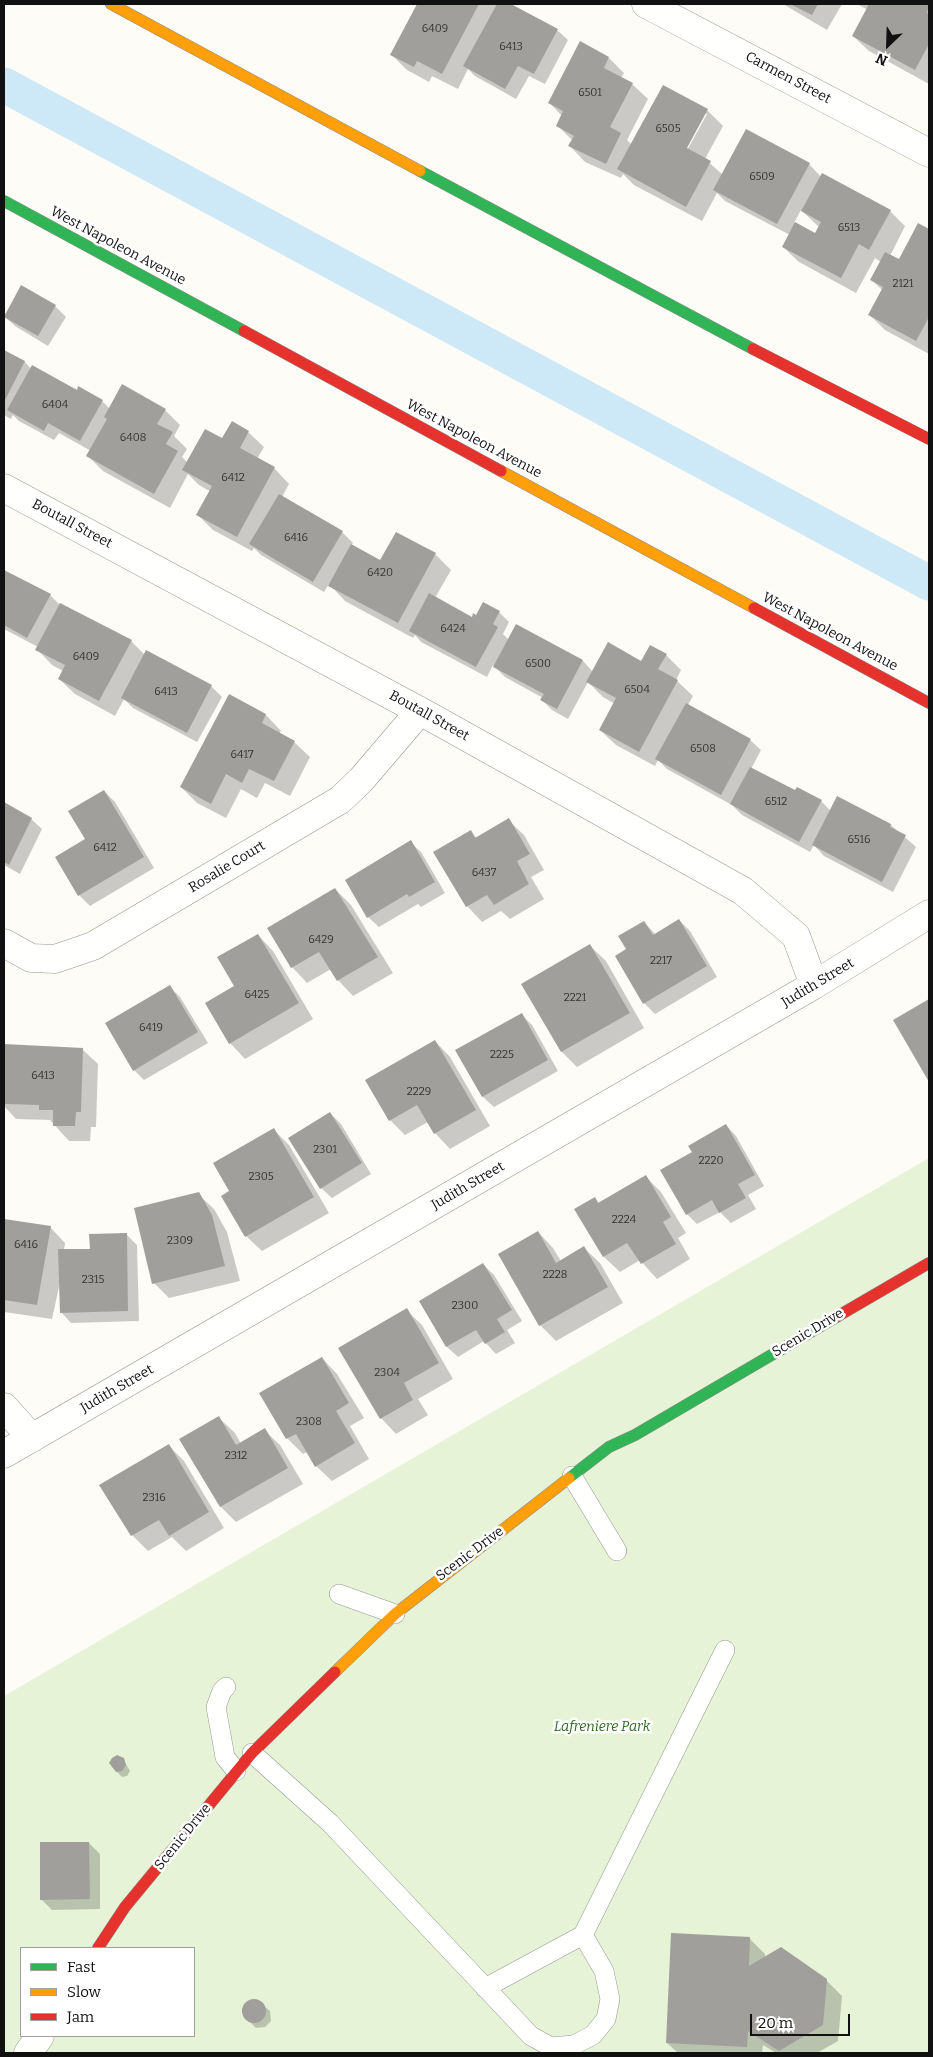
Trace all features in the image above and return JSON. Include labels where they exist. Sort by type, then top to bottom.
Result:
[{"type":"main road","points":[[111,4],[669,306],[929,439]]},
{"type":"main road","name":"West Napoleon Avenue","points":[[4,201],[929,703]]},
{"type":"main road","name":"Scenic Drive","points":[[99,1947],[126,1907],[252,1753],[395,1614],[609,1447],[635,1435],[929,1263]]},
{"type":"street","name":"Carmen Street","points":[[646,4],[929,153]]},
{"type":"street","name":"Boutall Street","points":[[4,488],[420,711],[744,891],[796,936],[814,986]]},
{"type":"street","name":"Rosalie Court","points":[[4,943],[31,958],[55,959],[93,946],[340,800],[361,780],[420,711]]},
{"type":"street","name":"Judith Street","points":[[4,1454],[814,986],[929,914]]},
{"type":"street","points":[[4,1407],[32,1438]]},
{"type":"street","points":[[28,2053],[39,2037]]},
{"type":"lane","points":[[572,1476],[617,1551]]},
{"type":"lane","points":[[339,1594],[395,1614]]},
{"type":"lane","points":[[485,1988],[583,1935],[725,1650]]},
{"type":"lane","points":[[226,1687],[222,1691],[216,1706],[225,1757],[236,1771]]},
{"type":"lane","points":[[252,1753],[330,1823],[531,2036],[551,2047],[574,2045],[593,2035],[606,2019],[610,1999],[604,1971],[583,1935]]},
{"type":"green space","name":"Lafreniere Park","points":[[929,1158],[929,2053],[4,2053],[4,1696]]},
{"type":"building","points":[[417,4],[479,4],[442,74],[417,61],[414,67],[390,55]]},
{"type":"building","points":[[497,4],[511,4],[558,29],[534,74],[518,66],[505,89],[463,66]]},
{"type":"building","points":[[790,4],[818,4],[812,15]]},
{"type":"building","points":[[869,4],[929,4],[927,13],[929,14],[929,44],[915,70],[852,36]]},
{"type":"building","points":[[580,41],[609,57],[604,68],[633,83],[610,127],[621,133],[606,164],[568,146],[574,136],[556,126],[563,111],[548,103]]},
{"type":"building","points":[[663,85],[708,109],[687,148],[711,161],[686,207],[617,169]]},
{"type":"building","points":[[746,129],[810,163],[777,224],[713,190]]},
{"type":"building","points":[[822,173],[891,210],[869,250],[859,244],[841,278],[782,247],[795,222],[815,233],[821,222],[801,211]]},
{"type":"building","points":[[918,223],[929,229],[929,317],[916,341],[868,315],[883,287],[870,280],[885,252],[899,259]]},
{"type":"building","points":[[21,285],[56,305],[38,336],[4,317]]},
{"type":"building","points":[[4,350],[25,361],[4,402]]},
{"type":"building","points":[[32,365],[77,390],[78,386],[103,400],[80,441],[48,423],[44,431],[7,410]]},
{"type":"building","points":[[122,384],[166,409],[157,424],[173,432],[166,444],[178,451],[154,494],[86,456],[107,419],[104,417]]},
{"type":"building","points":[[232,421],[249,431],[240,448],[275,467],[237,537],[196,515],[212,486],[182,470],[205,429],[222,438]]},
{"type":"building","points":[[279,494],[343,531],[313,582],[249,544]]},
{"type":"building","points":[[396,532],[436,553],[398,623],[328,586],[351,544],[380,560]]},
{"type":"building","points":[[4,570],[51,594],[27,638],[4,625]]},
{"type":"building","points":[[429,593],[472,617],[473,613],[476,615],[483,602],[500,611],[493,624],[498,627],[476,667],[409,631]]},
{"type":"building","points":[[60,603],[132,640],[99,701],[58,679],[65,665],[35,650]]},
{"type":"building","points":[[516,624],[583,660],[557,709],[540,700],[544,694],[493,667]]},
{"type":"building","points":[[608,642],[641,661],[650,645],[667,654],[658,669],[678,680],[639,752],[599,730],[616,698],[586,682]]},
{"type":"building","points":[[146,650],[212,685],[187,733],[121,698]]},
{"type":"building","points":[[229,694],[266,714],[262,723],[295,741],[274,781],[249,769],[242,783],[226,774],[211,804],[180,787]]},
{"type":"building","points":[[686,703],[751,739],[721,795],[655,759]]},
{"type":"building","points":[[750,767],[795,790],[797,787],[822,800],[799,842],[730,804]]},
{"type":"building","points":[[104,790],[144,857],[78,896],[55,857],[85,839],[68,811]]},
{"type":"building","points":[[837,796],[891,824],[890,827],[906,835],[882,882],[812,845]]},
{"type":"building","points":[[4,802],[32,818],[9,865],[4,862]]},
{"type":"building","points":[[509,818],[530,854],[517,861],[529,884],[494,905],[487,895],[466,907],[433,852],[471,830],[475,838]]},
{"type":"building","points":[[411,840],[435,882],[409,897],[407,894],[367,918],[345,880]]},
{"type":"building","points":[[335,888],[378,957],[337,981],[319,952],[291,968],[267,928]]},
{"type":"building","points":[[679,919],[707,966],[643,1004],[615,956],[626,949],[618,936],[644,921],[653,935]]},
{"type":"building","points":[[258,934],[299,1003],[229,1044],[205,1003],[234,986],[217,957]]},
{"type":"building","points":[[590,944],[630,1013],[561,1052],[521,984]]},
{"type":"building","points":[[170,985],[198,1032],[133,1071],[105,1023]]},
{"type":"building","points":[[929,999],[929,1082],[893,1020]]},
{"type":"building","points":[[522,1013],[548,1060],[482,1097],[455,1050]]},
{"type":"building","points":[[435,1040],[476,1110],[434,1134],[417,1105],[389,1121],[365,1080]]},
{"type":"building","points":[[4,1044],[83,1048],[81,1112],[76,1112],[75,1126],[53,1126],[53,1110],[39,1110],[39,1105],[4,1104]]},
{"type":"building","points":[[330,1112],[362,1163],[320,1189],[288,1138]]},
{"type":"building","points":[[726,1124],[755,1175],[738,1184],[746,1198],[719,1213],[712,1200],[686,1215],[660,1170],[692,1152],[688,1146]]},
{"type":"building","points":[[274,1128],[314,1197],[245,1237],[221,1196],[229,1191],[213,1163]]},
{"type":"building","points":[[646,1175],[671,1217],[663,1222],[676,1244],[641,1264],[627,1243],[603,1257],[574,1209],[595,1197],[598,1203]]},
{"type":"building","points":[[199,1192],[212,1215],[225,1266],[152,1284],[134,1208]]},
{"type":"building","points":[[4,1219],[51,1226],[37,1305],[4,1300]]},
{"type":"building","points":[[538,1231],[556,1263],[584,1246],[608,1287],[539,1326],[498,1254]]},
{"type":"building","points":[[127,1233],[128,1311],[60,1313],[58,1249],[90,1249],[89,1234]]},
{"type":"building","points":[[483,1263],[512,1310],[497,1319],[505,1332],[485,1344],[476,1330],[446,1347],[419,1301]]},
{"type":"building","points":[[407,1308],[439,1363],[404,1383],[413,1400],[380,1419],[338,1348]]},
{"type":"building","points":[[322,1357],[349,1403],[336,1411],[355,1443],[315,1467],[296,1434],[286,1439],[259,1393]]},
{"type":"building","points":[[219,1416],[236,1445],[265,1428],[288,1468],[220,1507],[179,1439]]},
{"type":"building","points":[[169,1444],[209,1512],[169,1536],[159,1520],[131,1536],[99,1485]]},
{"type":"building","points":[[117,1755],[124,1758],[126,1765],[122,1771],[116,1772],[109,1763]]},
{"type":"building","points":[[40,1842],[89,1842],[90,1899],[40,1900]]},
{"type":"building","points":[[671,1933],[750,1937],[749,1966],[781,1947],[827,1979],[823,2025],[779,2051],[748,2031],[747,2047],[666,2043]]},
{"type":"building","points":[[254,1999],[263,2002],[266,2011],[263,2020],[254,2023],[245,2020],[242,2011],[245,2002]]},
{"type":"waterway","points":[[4,85],[929,583]]},
{"type":"traffic: fast","points":[[420,171],[753,349]]},
{"type":"traffic: fast","points":[[4,201],[244,331]]},
{"type":"traffic: fast","points":[[569,1478],[609,1447],[635,1435],[838,1316]]},
{"type":"traffic: slow","points":[[111,4],[420,171]]},
{"type":"traffic: slow","points":[[501,471],[754,608]]},
{"type":"traffic: slow","points":[[335,1672],[395,1614],[569,1478]]},
{"type":"traffic: jam","points":[[244,331],[501,471]]},
{"type":"traffic: jam","points":[[753,349],[929,439]]},
{"type":"traffic: jam","points":[[754,608],[929,703]]},
{"type":"traffic: jam","points":[[838,1316],[929,1263]]},
{"type":"traffic: jam","points":[[99,1947],[125,1907],[252,1753],[335,1672]]}]
